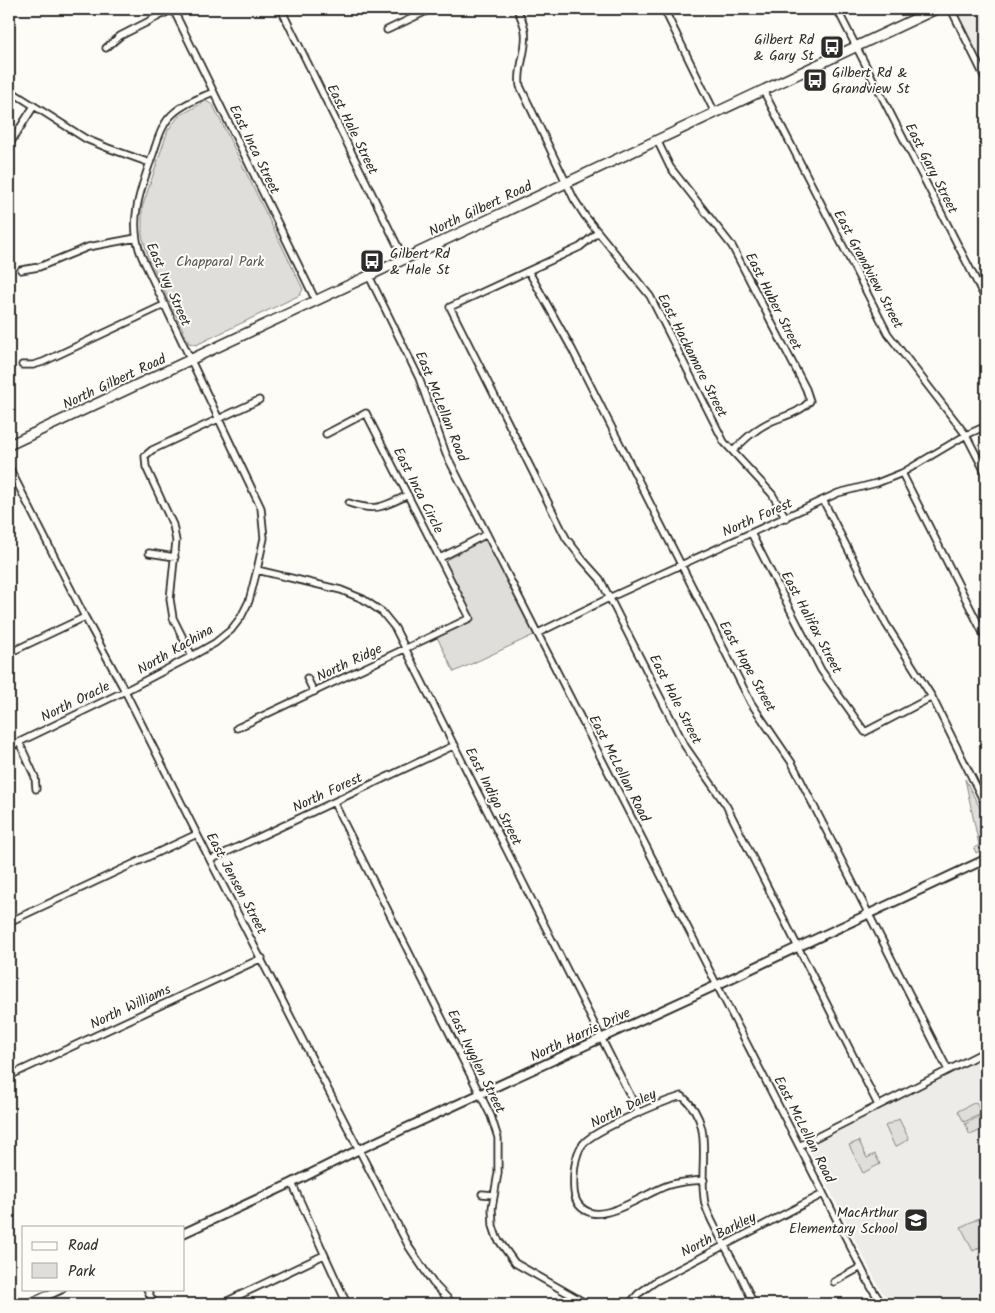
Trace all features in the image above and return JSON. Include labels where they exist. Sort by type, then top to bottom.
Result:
[{"type":"main road","name":"North Gilbert Road","points":[[9,445],[936,9]]},
{"type":"street","points":[[106,48],[120,36],[173,9]]},
{"type":"street","name":"East Inca Street","points":[[173,9],[316,301]]},
{"type":"street","name":"East Hale Street","points":[[281,9],[404,259]]},
{"type":"street","points":[[387,30],[432,9]]},
{"type":"street","name":"East Hackamore Street","points":[[517,9],[526,39],[519,72],[520,86],[566,183],[581,211],[650,296],[724,442],[772,494],[786,518]]},
{"type":"street","points":[[664,9],[714,113]]},
{"type":"street","points":[[784,12],[791,9]]},
{"type":"street","name":"East Gary Street","points":[[837,9],[986,300]]},
{"type":"street","points":[[950,9],[986,80]]},
{"type":"street","points":[[9,90],[74,132],[98,144],[150,163]]},
{"type":"street","name":"East Grandview Street","points":[[763,90],[888,334],[966,435],[986,474]]},
{"type":"street","name":"East Ivy Street","points":[[213,92],[178,109],[168,118],[161,130],[137,204],[136,238],[142,258],[261,508],[264,538],[257,570]]},
{"type":"street","points":[[9,145],[34,106]]},
{"type":"street","name":"East Huber Street","points":[[656,140],[670,167],[732,246],[806,389],[810,401],[799,410],[756,430],[733,451]]},
{"type":"street","points":[[529,272],[580,247],[598,232]]},
{"type":"street","points":[[21,270],[39,267],[88,246],[136,238]]},
{"type":"street","name":"East Hale Street","points":[[529,272],[450,307],[566,538],[582,560],[600,579],[611,597],[685,746],[726,805],[878,1105]]},
{"type":"street","name":"East Hope Street","points":[[529,272],[572,349],[663,526],[681,566],[750,702],[792,763],[948,1070]]},
{"type":"street","name":"East McLellan Road","points":[[368,276],[420,378],[446,454],[823,1194],[882,1304]]},
{"type":"street","points":[[22,365],[33,365],[43,362],[164,305]]},
{"type":"street","points":[[192,656],[173,618],[170,599],[176,541],[173,525],[146,467],[145,456],[152,450],[259,400]]},
{"type":"street","name":"East Inca Circle","points":[[326,434],[366,413],[470,618]]},
{"type":"street","name":"North Forest","points":[[538,633],[611,597],[838,493],[877,483],[902,474],[966,435],[986,426]]},
{"type":"street","name":"East Jensen Street","points":[[9,467],[262,958],[358,1150],[419,1264],[433,1283],[453,1304]]},
{"type":"street","points":[[902,474],[986,639]]},
{"type":"street","points":[[349,503],[364,508],[376,509],[408,495]]},
{"type":"street","points":[[823,500],[886,624],[932,697],[986,806]]},
{"type":"street","name":"East Halifax Street","points":[[751,533],[821,670],[864,732],[932,697]]},
{"type":"street","points":[[440,558],[487,534]]},
{"type":"street","points":[[149,553],[175,557]]},
{"type":"street","name":"East Indigo Street","points":[[257,570],[341,590],[363,599],[382,612],[395,628],[639,1113]]},
{"type":"street","name":"North Kachina","points":[[125,691],[192,656],[215,643],[226,634],[241,617],[249,601],[257,570]]},
{"type":"street","points":[[9,653],[85,617]]},
{"type":"street","name":"North Ridge","points":[[237,728],[470,618]]},
{"type":"street","points":[[307,678],[314,692]]},
{"type":"street","name":"North Oracle","points":[[9,747],[125,691]]},
{"type":"street","points":[[20,742],[35,777],[36,789]]},
{"type":"street","name":"North Forest","points":[[210,860],[455,745]]},
{"type":"street","name":"East Ivyglen Street","points":[[334,803],[491,1116],[498,1138],[498,1173],[492,1208],[493,1226],[497,1238],[515,1263],[587,1304]]},
{"type":"street","points":[[9,922],[197,834]]},
{"type":"street","name":"North Harris Drive","points":[[185,1233],[358,1150],[986,859]]},
{"type":"street","name":"North Williams","points":[[9,1076],[262,958]]},
{"type":"street","points":[[799,1146],[986,1051]]},
{"type":"street","name":"North Daley","points":[[682,1096],[690,1102],[702,1125],[705,1139],[704,1180],[683,1181],[668,1185],[607,1211],[591,1212],[580,1207],[575,1197],[574,1185],[577,1155],[584,1143],[595,1134],[639,1113],[670,1099],[682,1096]]},
{"type":"street","points":[[704,1180],[706,1206],[748,1290],[753,1304]]},
{"type":"street","points":[[292,1183],[347,1304]]},
{"type":"street","points":[[482,1194],[494,1195]]},
{"type":"street","name":"North Barkley","points":[[629,1304],[638,1294],[656,1281],[823,1194]]},
{"type":"street","points":[[221,1304],[324,1255]]},
{"type":"street","points":[[834,1282],[861,1267]]},
{"type":"street","points":[[29,1304],[59,1290]]},
{"type":"street","points":[[147,1290],[154,1304]]},
{"type":"street","points":[[238,1297],[241,1304]]},
{"type":"shaded area","points":[[959,9],[986,9],[986,50],[978,54],[958,13]]},
{"type":"shaded area","name":"MacArthur Elementary School","points":[[986,1055],[986,1304],[890,1304],[879,1287],[811,1153],[811,1149],[814,1144]]},
{"type":"green space","name":"Chapparal Park","points":[[206,101],[213,105],[303,289],[300,295],[196,345],[189,343],[148,256],[142,235],[142,208],[168,130],[179,116]]},
{"type":"green space","points":[[487,534],[538,633],[454,672],[436,635],[470,618],[440,558]]},
{"type":"green space","points":[[965,779],[986,820],[986,848],[976,853],[974,848],[979,845]]},
{"type":"green space","points":[[976,1102],[981,1114],[964,1122],[958,1111]]},
{"type":"green space","points":[[982,1115],[986,1128],[970,1135],[965,1124]]},
{"type":"green space","points":[[899,1119],[909,1139],[895,1147],[885,1126]]},
{"type":"green space","points":[[859,1141],[867,1158],[875,1154],[880,1164],[863,1173],[849,1145]]},
{"type":"green space","points":[[979,1218],[986,1233],[986,1244],[973,1251],[961,1227]]},
{"type":"place","name":"Gilbert Rd & Gary St","points":[[832,47]]},
{"type":"place","name":"Gilbert Rd & Grandview St","points":[[815,80]]},
{"type":"place","name":"Gilbert Rd & Hale St","points":[[372,261]]},
{"type":"place","name":"MacArthur Elementary School","points":[[916,1220]]}]
